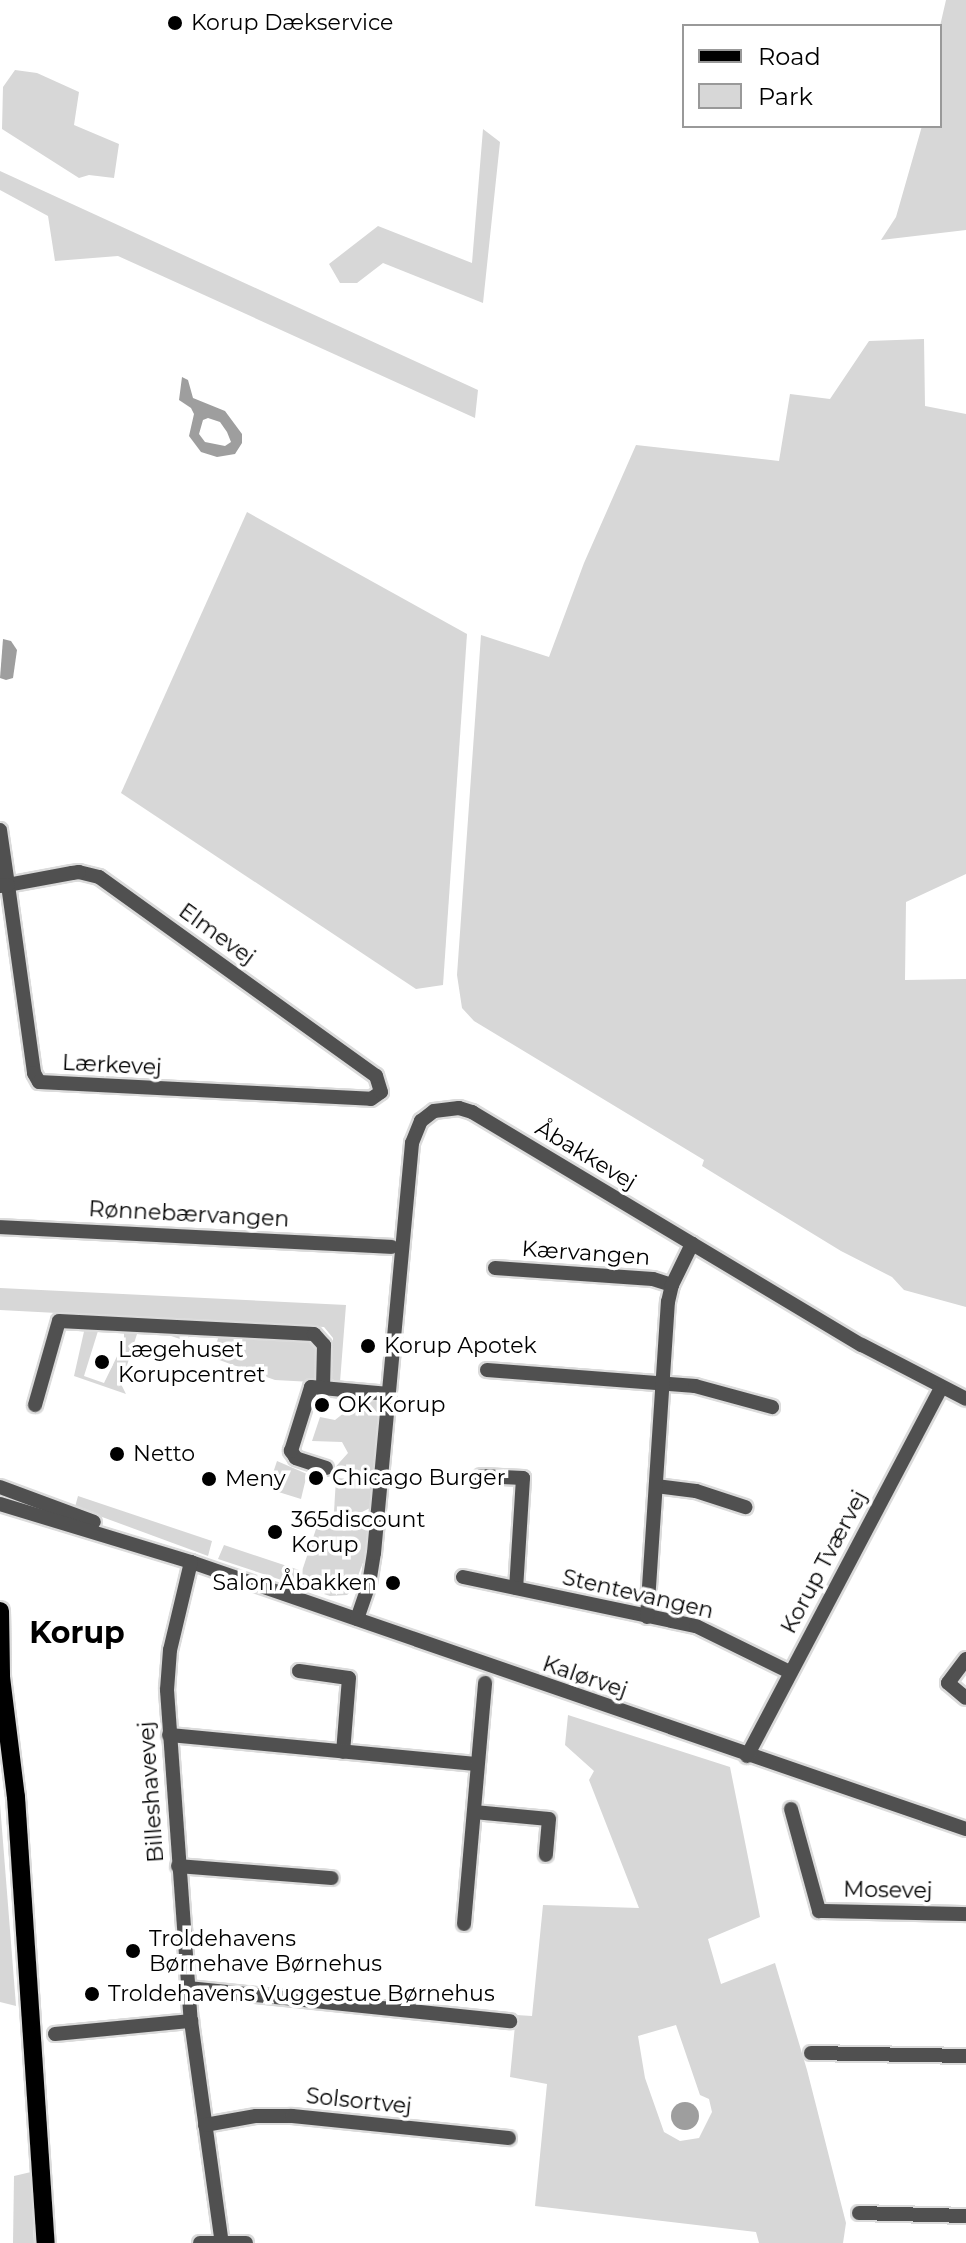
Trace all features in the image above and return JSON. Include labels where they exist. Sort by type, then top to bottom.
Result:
[{"type":"main road","points":[[0,1618],[1,1673],[18,1827],[46,2243]]},
{"type":"street","points":[[0,830],[4,885]]},
{"type":"street","name":"Elmevej","points":[[4,885],[79,872],[99,877],[376,1076],[381,1092]]},
{"type":"street","name":"Lærkevej","points":[[4,885],[34,1073],[39,1082],[371,1099],[381,1092]]},
{"type":"street","name":"Åbakkevej","points":[[357,1619],[371,1575],[413,1137],[421,1121],[434,1111],[459,1108],[472,1112],[862,1345],[966,1399]]},
{"type":"street","name":"Rønnebærvangen","points":[[0,1227],[381,1251]]},
{"type":"street","points":[[647,1617],[672,1285],[692,1244]]},
{"type":"street","name":"Kærvangen","points":[[495,1268],[653,1279],[672,1285]]},
{"type":"street","points":[[35,1405],[59,1321],[314,1334],[324,1345],[323,1388]]},
{"type":"street","points":[[487,1370],[663,1383],[721,1391],[772,1407]]},
{"type":"street","points":[[326,1468],[296,1458],[291,1451],[311,1387],[389,1394]]},
{"type":"street","name":"Korup Tværvej","points":[[747,1756],[941,1388]]},
{"type":"street","points":[[481,1476],[523,1478],[516,1588]]},
{"type":"street","points":[[656,1486],[696,1491],[745,1507]]},
{"type":"street","name":"Kalørvej","points":[[0,1487],[59,1507],[191,1562]]},
{"type":"street","name":"Kalørvej","points":[[0,1504],[191,1562],[966,1829]]},
{"type":"street","name":"Billeshavevej","points":[[191,1562],[170,1650],[169,1735],[191,2021],[222,2242]]},
{"type":"street","name":"Stentevangen","points":[[463,1577],[713,1632],[790,1672]]},
{"type":"street","points":[[966,1659],[948,1683],[966,1698]]},
{"type":"street","points":[[299,1671],[346,1676],[350,1680],[343,1752]]},
{"type":"street","points":[[464,1924],[485,1683]]},
{"type":"street","points":[[169,1735],[477,1764]]},
{"type":"street","name":"Mosevej","points":[[791,1809],[819,1911],[966,1914]]},
{"type":"street","points":[[474,1812],[549,1819],[546,1855]]},
{"type":"street","points":[[178,1866],[332,1878]]},
{"type":"street","points":[[188,1988],[510,2021]]},
{"type":"street","points":[[55,2034],[191,2021]]},
{"type":"street","points":[[811,2053],[966,2056]]},
{"type":"street","name":"Solsortvej","points":[[205,2125],[256,2116],[292,2116],[509,2138]]},
{"type":"street","points":[[859,2213],[966,2216]]},
{"type":"street","points":[[200,2243],[246,2243]]},
{"type":"green space","points":[[946,0],[966,0],[966,230],[881,240],[896,217],[921,128],[942,128],[940,24]]},
{"type":"green space","points":[[15,70],[37,73],[79,92],[74,125],[119,144],[114,178],[89,175],[79,178],[2,129],[3,87]]},
{"type":"green space","points":[[483,129],[500,142],[483,303],[383,263],[357,283],[340,283],[329,264],[378,226],[472,263]]},
{"type":"green space","points":[[0,171],[478,390],[475,418],[118,256],[55,261],[48,216],[0,190]]},
{"type":"green space","points":[[924,339],[925,406],[966,414],[966,874],[906,902],[905,980],[966,979],[966,1307],[904,1290],[892,1277],[841,1251],[702,1166],[704,1160],[474,1021],[462,1008],[457,975],[481,635],[549,657],[584,563],[636,445],[779,461],[790,394],[830,399],[869,341]]},
{"type":"green space","points":[[247,512],[467,634],[443,985],[416,989],[121,793]]},
{"type":"green space","points":[[0,1288],[346,1305],[340,1382],[331,1379],[333,1338],[324,1327],[0,1310]]},
{"type":"green space","points":[[85,1327],[107,1328],[98,1331],[84,1376],[104,1383],[124,1342],[124,1331],[116,1329],[164,1329],[199,1334],[190,1335],[186,1341],[159,1332],[137,1334],[121,1384],[126,1394],[74,1376]]},
{"type":"green space","points":[[219,1336],[309,1338],[318,1348],[317,1377],[312,1382],[275,1380],[211,1357]]},
{"type":"green space","points":[[364,1397],[381,1400],[383,1405],[376,1473],[331,1472],[348,1453],[342,1442],[312,1441],[320,1417],[335,1420]]},
{"type":"green space","points":[[277,1461],[307,1474],[301,1499],[272,1490],[273,1486],[269,1485]]},
{"type":"green space","points":[[336,1478],[374,1480],[372,1507],[362,1512],[334,1512]]},
{"type":"green space","points":[[78,1496],[212,1541],[208,1556],[75,1507]]},
{"type":"green space","points":[[318,1523],[370,1526],[364,1560],[353,1589],[347,1595],[330,1596],[218,1559],[224,1545],[302,1571]]},
{"type":"green space","points":[[568,1715],[730,1767],[760,1917],[708,1939],[721,1984],[775,1963],[807,2070],[846,2223],[843,2243],[759,2243],[756,2232],[535,2206],[547,2084],[510,2077],[516,2015],[532,2016],[543,1905],[639,1908],[589,1780],[594,1771],[565,1745]],"holes":[[[676,2025],[700,2095],[709,2099],[712,2112],[699,2138],[680,2141],[664,2132],[645,2078],[638,2036]]]},
{"type":"green space","points":[[0,1804],[16,2006],[0,2002]]},
{"type":"green space","points":[[31,2172],[34,2243],[13,2243],[14,2176]]},
{"type":"shaded area","points":[[182,377],[188,380],[193,398],[225,411],[242,434],[242,443],[235,454],[217,457],[201,452],[189,436],[194,414],[179,400]],"holes":[[[208,418],[220,422],[231,442],[225,446],[205,442],[199,434],[203,420]]]},
{"type":"shaded area","points":[[3,639],[11,641],[17,650],[13,678],[6,680],[0,678]]},
{"type":"shaded area","points":[[685,2102],[695,2106],[699,2116],[695,2126],[685,2130],[675,2126],[671,2116],[675,2106]]},
{"type":"place","name":"Korup Dækservice","points":[[175,23]]},
{"type":"place","name":"Korup Apotek","points":[[368,1346]]},
{"type":"place","name":"Lægehuset Korupcentret","points":[[102,1362]]},
{"type":"place","name":"OK Korup","points":[[322,1405]]},
{"type":"place","name":"Netto","points":[[117,1454]]},
{"type":"place","name":"Chicago Burger","points":[[316,1478]]},
{"type":"place","name":"Meny","points":[[209,1479]]},
{"type":"place","name":"365discount Korup","points":[[275,1532]]},
{"type":"place","name":"Salon Åbakken","points":[[393,1583]]},
{"type":"place","name":"Troldehavens Børnehave Børnehus","points":[[133,1951]]},
{"type":"place","name":"Troldehavens Vuggestue Børnehus","points":[[92,1994]]},
{"type":"district","name":"Korup","points":[[77,1633]]}]
